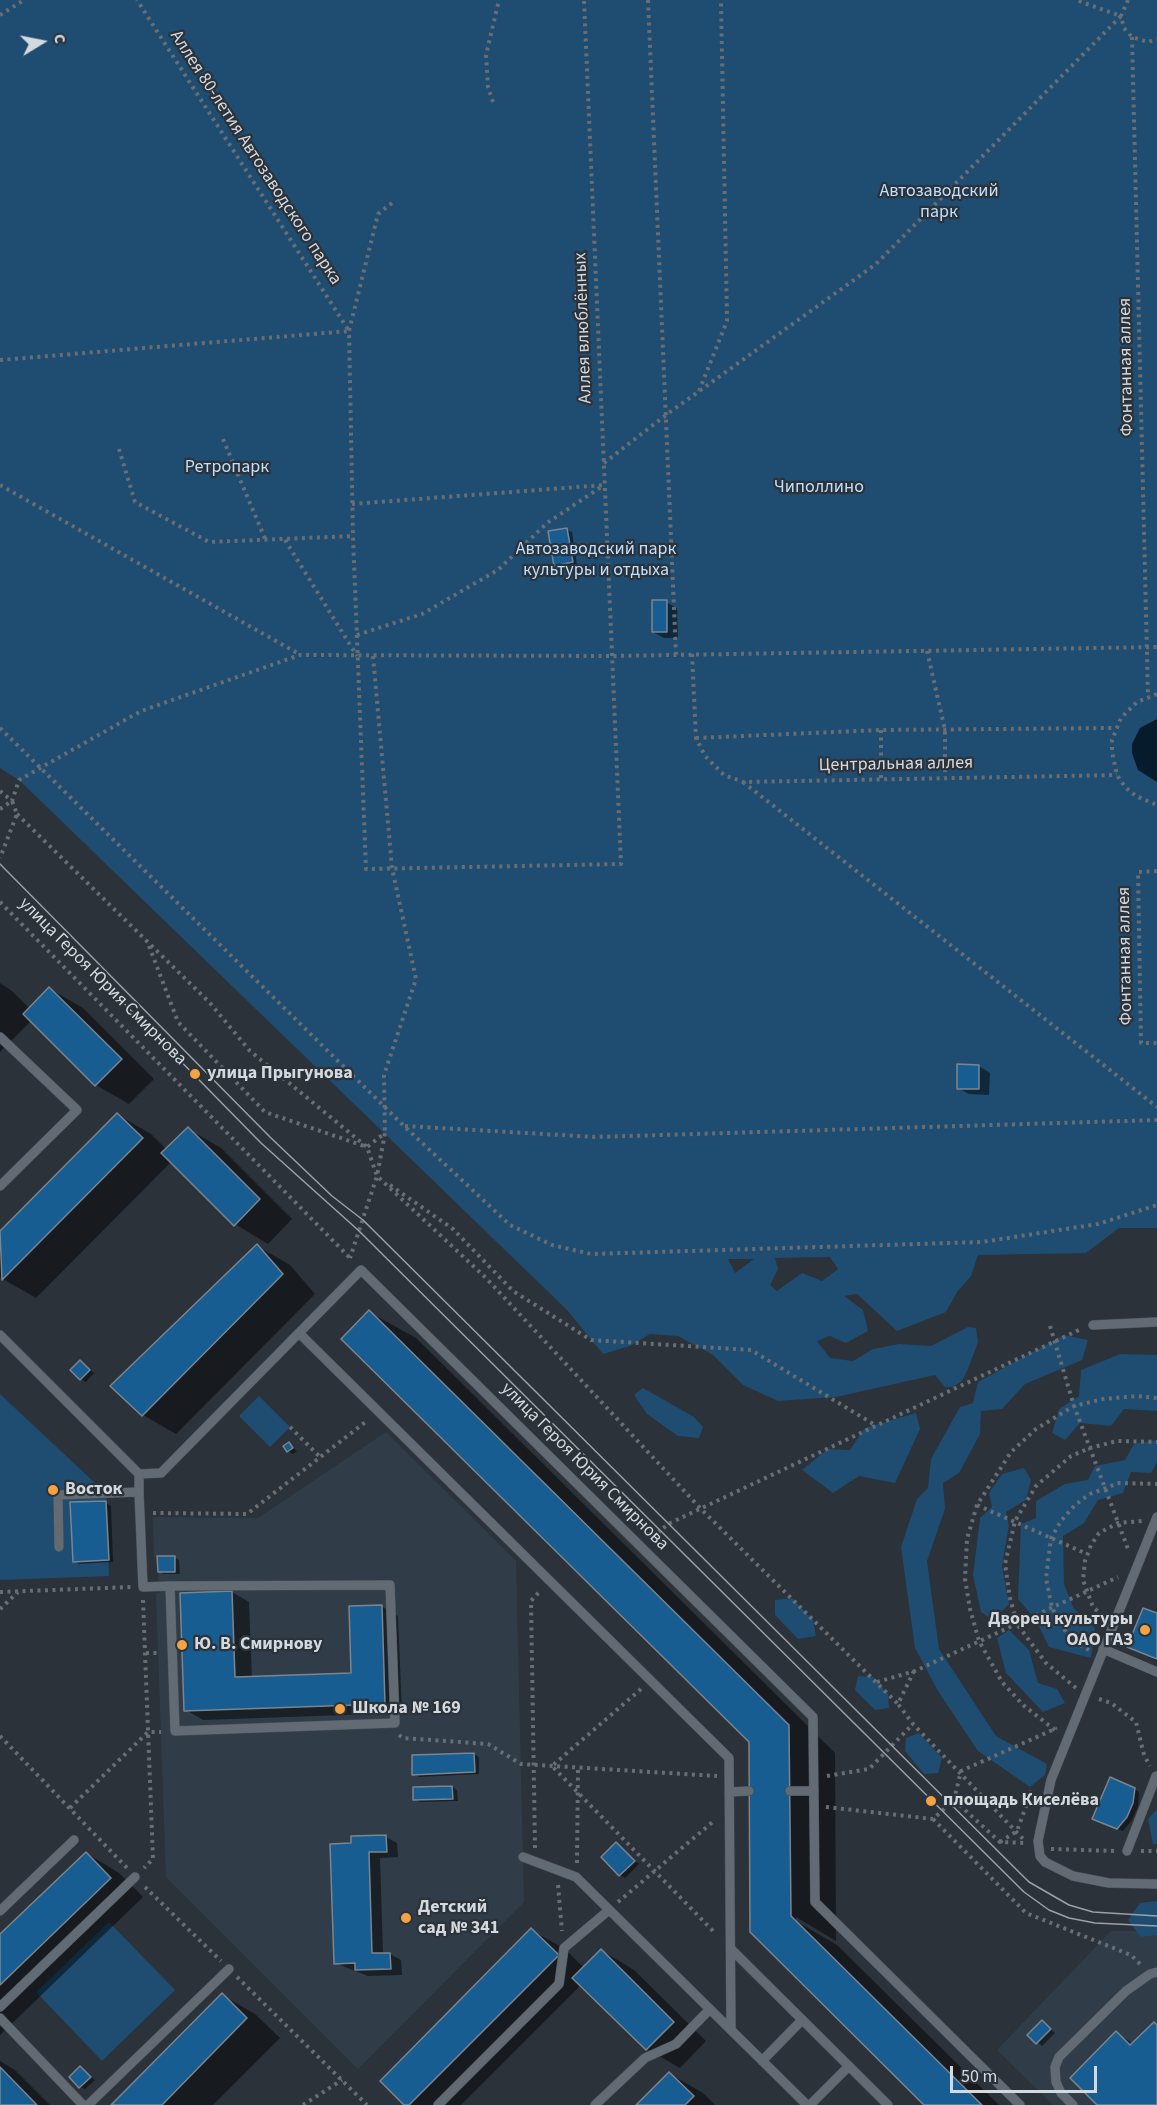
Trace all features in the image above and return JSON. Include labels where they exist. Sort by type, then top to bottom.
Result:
[{"type":"lane","points":[[0,1037],[77,1110],[0,1186]]},
{"type":"lane","points":[[139,1474],[161,1473],[361,1270]]},
{"type":"lane","name":"улица Героя Юрия Смирнова","points":[[361,1270],[813,1717],[815,1902],[1020,2105]]},
{"type":"lane","points":[[1093,1324],[1157,1322]]},
{"type":"lane","points":[[299,1333],[729,1758],[731,2030]]},
{"type":"lane","points":[[0,1335],[139,1474],[143,1587],[170,1586],[390,1585],[395,1723],[175,1731],[170,1586]]},
{"type":"lane","points":[[59,1547],[58,1495],[139,1492]]},
{"type":"lane","points":[[1155,1521],[1051,1780],[1038,1841],[1040,1856],[1055,1868],[1073,1876],[1109,1883],[1157,1884]]},
{"type":"lane","points":[[1102,1652],[1157,1672]]},
{"type":"lane","points":[[1127,1851],[1157,1775]]},
{"type":"lane","points":[[729,1791],[749,1791]]},
{"type":"lane","points":[[790,1791],[814,1791]]},
{"type":"lane","points":[[0,1911],[74,1840]]},
{"type":"lane","points":[[524,1857],[576,1877],[808,2105],[849,2066]]},
{"type":"lane","points":[[0,2007],[135,1877]]},
{"type":"lane","points":[[438,2105],[559,1984],[564,1948],[609,1910]]},
{"type":"lane","points":[[731,1949],[888,2105]]},
{"type":"lane","points":[[88,2105],[229,1969]]},
{"type":"lane","points":[[1073,2105],[1061,2093],[1056,2082],[1055,2067],[1059,2057],[1126,1991],[1153,1972]]},
{"type":"lane","points":[[595,2105],[645,2058],[675,2044],[710,2009]]},
{"type":"lane","points":[[0,2018],[83,2105]]},
{"type":"lane","points":[[762,2061],[802,2020]]},
{"type":"path","points":[[0,15],[24,0]]},
{"type":"path","name":"Аллея 80-летия Автозаводского парка","points":[[138,0],[349,331]]},
{"type":"path","points":[[493,102],[488,87],[486,55],[499,0]]},
{"type":"path","name":"Аллея влюблённых","points":[[392,868],[621,864],[584,0]]},
{"type":"path","points":[[648,0],[676,655]]},
{"type":"path","points":[[699,391],[727,321],[721,0]]},
{"type":"path","points":[[1076,0],[1121,16]]},
{"type":"path","points":[[604,463],[666,415],[876,264],[1121,16],[1128,0]]},
{"type":"path","name":"Фонтанная аллея","points":[[1121,16],[1124,28],[1132,38],[1148,696]]},
{"type":"path","points":[[1132,38],[1148,42],[1157,39]]},
{"type":"path","points":[[392,203],[378,214],[349,331],[356,635],[366,869],[392,868]]},
{"type":"path","points":[[0,360],[349,331]]},
{"type":"path","points":[[223,439],[266,541]]},
{"type":"path","points":[[119,449],[135,502],[209,542],[353,536]]},
{"type":"path","points":[[0,485],[300,655]]},
{"type":"path","points":[[352,504],[604,485]]},
{"type":"path","points":[[356,635],[422,614],[498,570],[547,523],[604,485]]},
{"type":"path","points":[[285,540],[357,656]]},
{"type":"path","points":[[0,809],[12,801],[18,780],[141,711],[300,655],[611,656],[1157,647]]},
{"type":"path","points":[[927,651],[945,730],[945,777]]},
{"type":"path","name":"Центральная аллея","points":[[692,654],[696,738],[705,756],[724,775],[743,782],[1117,775]]},
{"type":"path","points":[[350,1258],[377,1176],[385,1133],[384,1075],[416,979],[392,868],[373,656]]},
{"type":"path","points":[[1157,694],[1148,696],[1128,709],[1115,728],[1112,752],[1117,775],[1136,796],[1157,805]]},
{"type":"path","points":[[0,728],[404,1126],[510,1225],[552,1245],[591,1254],[982,1242],[1098,1224],[1157,1205]]},
{"type":"path","name":"Центральная аллея","points":[[696,738],[881,730],[1115,728]]},
{"type":"path","points":[[881,730],[881,779]]},
{"type":"path","points":[[743,782],[1157,1107]]},
{"type":"path","points":[[0,791],[12,801],[18,814],[210,1003],[250,1052],[367,1147],[377,1176],[486,1278],[700,1509],[877,1682],[913,1724],[961,1772]]},
{"type":"path","points":[[0,858],[18,814]]},
{"type":"path","name":"Фонтанная аллея","points":[[1157,871],[1138,872],[1141,1043],[1157,1043]]},
{"type":"path","name":"улица Героя Юрия Смирнова","points":[[0,902],[361,1270]]},
{"type":"path","points":[[147,942],[178,1022],[265,1112],[367,1147]]},
{"type":"path","points":[[404,1126],[595,1137],[1157,1120]]},
{"type":"path","points":[[367,1147],[385,1133]]},
{"type":"path","points":[[377,1176],[453,1229],[513,1291],[591,1340],[751,1350],[875,1425]]},
{"type":"path","points":[[643,1548],[668,1524],[1093,1324]]},
{"type":"path","points":[[877,1682],[915,1671],[1136,1569],[1074,1406],[1050,1326]]},
{"type":"path","points":[[1068,1734],[1041,1719],[1023,1705],[1002,1682],[979,1641],[965,1579],[968,1539],[977,1505],[1011,1452],[1036,1429],[1074,1406],[1103,1399],[1157,1398]]},
{"type":"path","points":[[140,1513],[247,1514],[379,1411]]},
{"type":"path","points":[[290,1427],[320,1457]]},
{"type":"path","points":[[1157,1442],[1117,1441],[1090,1448],[1071,1456],[1052,1470],[1036,1486],[1015,1521],[1005,1564],[1017,1624],[1046,1663],[1062,1678],[1086,1693],[1111,1703],[1136,1722],[1144,1755],[1157,1775]]},
{"type":"path","points":[[1102,1652],[1076,1643],[1059,1623],[1052,1608],[1046,1578],[1051,1538],[1061,1521],[1075,1505],[1105,1487],[1136,1482],[1157,1484]]},
{"type":"path","points":[[977,1505],[1087,1554]]},
{"type":"path","points":[[1114,1621],[1102,1616],[1093,1607],[1086,1592],[1083,1580],[1087,1554],[1099,1533],[1118,1523],[1139,1520],[1155,1521]]},
{"type":"path","points":[[536,1861],[531,1601],[550,1580]]},
{"type":"path","points":[[0,1592],[143,1587],[153,1859],[135,1877]]},
{"type":"path","points":[[0,1610],[18,1592]]},
{"type":"path","points":[[146,1653],[158,1653]]},
{"type":"path","points":[[898,1704],[915,1671]]},
{"type":"path","points":[[552,1766],[651,1680]]},
{"type":"path","points":[[395,1723],[397,1732],[403,1738],[488,1744],[521,1764],[730,1777]]},
{"type":"path","points":[[814,1778],[869,1769],[913,1724]]},
{"type":"path","points":[[1052,1738],[1056,1728]]},
{"type":"path","points":[[961,1772],[1056,1728]]},
{"type":"path","points":[[69,1808],[148,1732],[161,1732]]},
{"type":"path","points":[[0,1736],[135,1877],[367,2105]]},
{"type":"path","points":[[552,1766],[731,1949]]},
{"type":"path","points":[[576,1877],[578,1768]]},
{"type":"path","points":[[933,1819],[954,1800],[961,1772]]},
{"type":"path","points":[[1000,1842],[1017,1830],[1036,1779]]},
{"type":"path","points":[[954,1800],[1000,1842],[1026,1843]]},
{"type":"path","points":[[814,1805],[933,1819],[1026,1913],[1131,1955],[1153,1972]]},
{"type":"path","points":[[609,1910],[729,1808]]},
{"type":"path","points":[[556,1869],[564,1948]]},
{"type":"path","points":[[303,2105],[342,2080]]},
{"type":"shaded area","points":[[1157,719],[1157,782],[1138,770],[1132,753],[1132,744],[1140,728]]},
{"type":"shaded area","name":"Школа № 169","points":[[386,1432],[516,1561],[524,1902],[358,2069],[166,1877],[156,1593],[159,1593],[157,1557],[154,1557],[153,1517],[258,1518]]},
{"type":"shaded area","points":[[1111,1931],[1157,1931],[1157,2105],[1053,2105],[997,2050]]},
{"type":"green space","name":"Автозаводский парк культуры и отдыха","points":[[0,0],[1157,0],[1157,1228],[1119,1228],[1086,1253],[978,1255],[971,1276],[957,1292],[946,1312],[897,1331],[857,1294],[844,1296],[863,1310],[868,1331],[846,1343],[830,1336],[817,1341],[830,1358],[853,1361],[873,1349],[899,1344],[931,1346],[968,1327],[976,1328],[978,1342],[968,1369],[962,1381],[953,1387],[945,1387],[935,1375],[836,1397],[778,1401],[743,1385],[713,1355],[678,1336],[650,1334],[630,1346],[603,1354],[567,1310],[19,780],[0,768]],"holes":[[[830,1257],[838,1269],[822,1281],[802,1273],[777,1291],[770,1285],[778,1269],[775,1258]],[[728,1259],[754,1259],[735,1273]]]},
{"type":"green space","points":[[1064,1335],[1088,1340],[1082,1360],[1025,1384],[1002,1409],[981,1411],[980,1434],[959,1473],[943,1483],[945,1509],[927,1561],[939,1649],[996,1736],[1047,1764],[1045,1775],[1030,1787],[978,1751],[938,1691],[915,1648],[901,1547],[917,1499],[928,1488],[931,1459],[960,1407],[973,1403],[978,1382]]},
{"type":"green space","points":[[1120,1354],[1157,1355],[1157,1411],[1124,1409],[1111,1426],[1080,1423],[1065,1440],[1052,1433],[1059,1409],[1079,1396],[1081,1370]]},
{"type":"green space","points":[[643,1388],[694,1417],[703,1427],[699,1438],[678,1436],[647,1414],[634,1395]]},
{"type":"green space","name":"Восток","points":[[0,1394],[95,1483],[106,1487],[109,1576],[0,1580]]},
{"type":"green space","points":[[259,1396],[290,1427],[270,1447],[239,1416]]},
{"type":"green space","points":[[916,1413],[920,1429],[895,1483],[859,1476],[833,1493],[802,1470],[828,1449],[850,1450],[865,1428]]},
{"type":"green space","points":[[1157,1440],[1157,1462],[1151,1473],[1131,1472],[1123,1493],[1098,1500],[1084,1523],[1063,1536],[1064,1584],[1074,1609],[1095,1628],[1091,1658],[1049,1647],[1036,1620],[1018,1599],[1021,1524],[1036,1518],[1036,1501],[1065,1484],[1088,1480],[1095,1466],[1125,1460],[1134,1444]]},
{"type":"green space","points":[[1024,1468],[1031,1480],[1026,1500],[1006,1512],[1009,1525],[1002,1566],[1009,1604],[993,1620],[981,1612],[973,1575],[980,1518],[992,1507],[989,1493],[1002,1474]]},
{"type":"green space","points":[[792,1598],[813,1620],[816,1636],[798,1639],[775,1615],[775,1600]]},
{"type":"green space","points":[[1009,1630],[1029,1650],[1038,1683],[1057,1689],[1065,1703],[1043,1712],[1006,1673],[997,1638]]},
{"type":"green space","points":[[858,1676],[873,1677],[888,1694],[889,1708],[875,1710],[855,1690]]},
{"type":"green space","points":[[919,1733],[942,1758],[938,1773],[924,1774],[905,1751],[906,1738]]},
{"type":"green space","points":[[1157,1809],[1157,1844],[1153,1844],[1148,1819]]},
{"type":"green space","points":[[1157,1901],[1157,1935],[1141,1937],[1128,1920],[1140,1903]]},
{"type":"green space","points":[[109,1922],[175,1990],[102,2061],[36,1992]]},
{"type":"building","points":[[567,528],[573,562],[554,566],[548,531]]},
{"type":"building","points":[[652,600],[667,600],[667,632],[652,632]]},
{"type":"building","points":[[49,987],[122,1059],[95,1086],[23,1014]]},
{"type":"building","points":[[957,1064],[979,1065],[979,1089],[957,1089]]},
{"type":"building","points":[[117,1113],[143,1138],[2,1280],[0,1231]]},
{"type":"building","points":[[188,1127],[260,1199],[234,1226],[161,1153]]},
{"type":"building","points":[[257,1244],[283,1274],[142,1416],[110,1386]]},
{"type":"building","points":[[369,1310],[789,1725],[791,1916],[982,2105],[924,2105],[750,1932],[749,1742],[341,1339]]},
{"type":"building","points":[[80,1360],[90,1370],[80,1380],[70,1370]]},
{"type":"building","points":[[289,1442],[293,1448],[287,1452],[283,1446]]},
{"type":"building","points":[[106,1501],[109,1560],[73,1562],[70,1502]]},
{"type":"building","points":[[157,1556],[175,1556],[175,1572],[158,1572]]},
{"type":"building","points":[[232,1591],[235,1677],[351,1673],[349,1606],[382,1605],[385,1704],[184,1711],[180,1593]]},
{"type":"building","name":"Дворец культуры ОАО ГАЗ","points":[[1143,1608],[1157,1613],[1157,1659],[1127,1647]]},
{"type":"building","points":[[474,1753],[475,1772],[412,1775],[412,1755]]},
{"type":"building","points":[[1110,1777],[1135,1788],[1133,1803],[1127,1817],[1117,1829],[1092,1819]]},
{"type":"building","points":[[452,1786],[453,1799],[413,1800],[413,1787]]},
{"type":"building","points":[[386,1835],[387,1852],[369,1852],[372,1953],[390,1953],[391,1969],[355,1970],[355,1963],[334,1964],[330,1844],[351,1843],[351,1836]]},
{"type":"building","points":[[616,1842],[635,1861],[619,1876],[601,1857]]},
{"type":"building","points":[[86,1852],[111,1878],[0,1985],[0,1934]]},
{"type":"building","points":[[531,1928],[559,1955],[409,2105],[404,2105],[380,2081]]},
{"type":"building","points":[[601,1949],[674,2022],[646,2050],[572,1978]]},
{"type":"building","points":[[222,1993],[247,2018],[162,2105],[111,2105]]},
{"type":"building","points":[[1042,2020],[1051,2029],[1036,2044],[1027,2035]]},
{"type":"building","points":[[1154,2022],[1157,2025],[1157,2105],[1097,2105],[1070,2078],[1116,2031],[1130,2045]]},
{"type":"building","points":[[80,2066],[91,2077],[79,2088],[69,2077]]},
{"type":"building","points":[[0,2067],[37,2105],[0,2105]]},
{"type":"building","points":[[669,2072],[694,2096],[685,2105],[636,2105]]},
{"type":"tram line","points":[[0,864],[270,1137],[332,1196],[363,1220],[1029,1882],[1069,1905],[1093,1912],[1157,1916]]},
{"type":"tram line","points":[[103,982],[261,1143],[358,1230],[1024,1892],[1049,1910],[1069,1918],[1095,1923],[1157,1926]]},
{"type":"place","name":"улица Прыгунова","points":[[195,1074]]},
{"type":"place","name":"Восток","points":[[53,1490]]},
{"type":"place","name":"Дворец культуры ОАО ГАЗ","points":[[1145,1630]]},
{"type":"place","name":"Ю. В. Смирнову","points":[[182,1645]]},
{"type":"place","name":"Школа № 169","points":[[340,1709]]},
{"type":"place","name":"площадь Киселёва","points":[[931,1801]]},
{"type":"place","name":"Детский сад № 341","points":[[406,1918]]},
{"type":"park label","name":"Автозаводский парк","points":[[939,202]]},
{"type":"park label","name":"Ретропарк","points":[[227,468]]},
{"type":"park label","name":"Чиполлино","points":[[819,488]]}]
